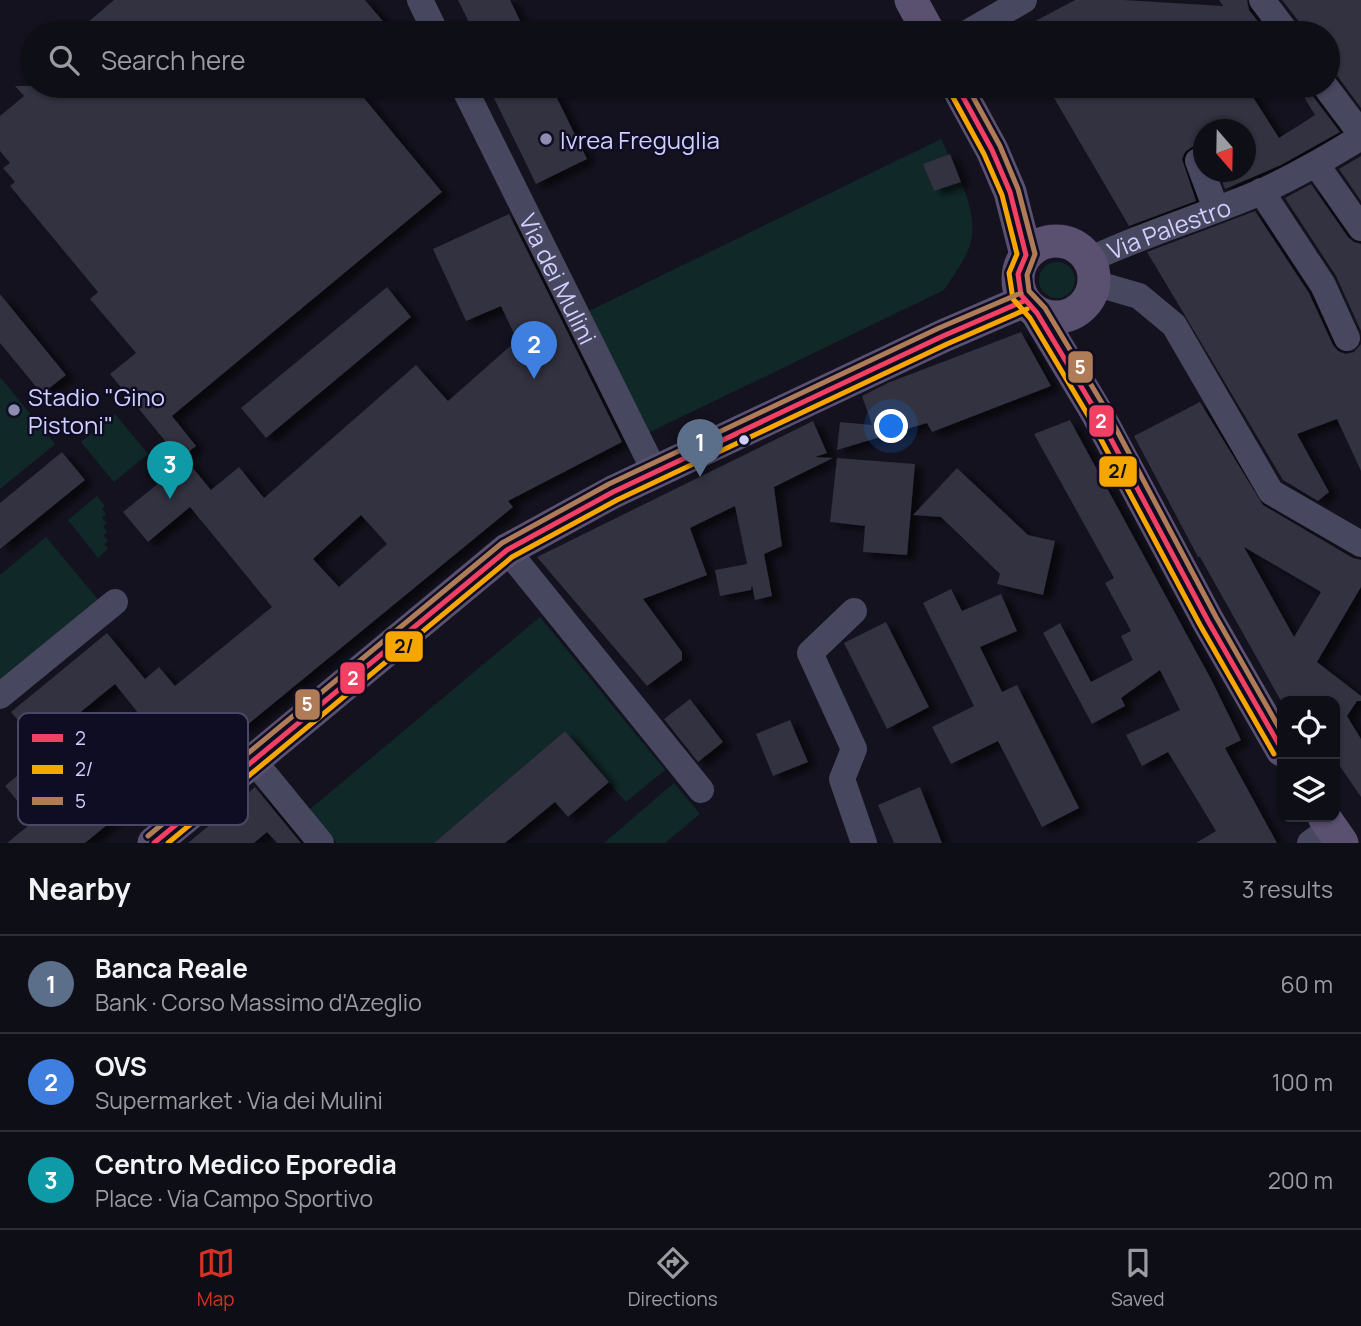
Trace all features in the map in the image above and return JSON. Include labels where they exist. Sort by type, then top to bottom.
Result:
[{"type":"main road","points":[[911,0],[922,21]]},
{"type":"main road","points":[[964,98],[992,150],[1010,192],[1026,286],[1208,621],[1277,741]]},
{"type":"main road","points":[[248,764],[507,550],[552,523],[655,472],[943,336],[1026,286],[1040,244],[1060,241],[1075,246],[1089,283],[1085,366],[1097,413]]},
{"type":"main road","points":[[1026,286],[1048,317],[1061,317],[1074,313],[1089,283]]},
{"type":"main road","points":[[154,843],[175,825]]},
{"type":"street","points":[[420,0],[430,21]]},
{"type":"street","points":[[988,21],[1024,0]]},
{"type":"street","points":[[1262,0],[1278,21]]},
{"type":"street","name":"Via dei Mulini","points":[[469,98],[655,472]]},
{"type":"street","points":[[1334,98],[1361,136]]},
{"type":"street","name":"Via Palestro","points":[[1089,283],[1128,241],[1261,191],[1316,164],[1361,136]]},
{"type":"street","points":[[1316,164],[1361,228]]},
{"type":"street","points":[[1206,182],[1216,209]]},
{"type":"street","points":[[1261,191],[1322,285],[1347,338]]},
{"type":"street","points":[[1089,283],[1139,296],[1174,325],[1271,492],[1361,544]]},
{"type":"street","points":[[507,550],[701,790]]},
{"type":"street","points":[[0,696],[115,602]]},
{"type":"street","points":[[854,611],[810,653],[854,749],[842,779],[864,843]]},
{"type":"street","points":[[253,760],[321,843]]},
{"type":"green space","points":[[941,139],[965,192],[972,220],[969,248],[944,290],[648,433],[589,311]]},
{"type":"green space","points":[[1057,262],[1070,267],[1075,280],[1070,293],[1057,298],[1044,293],[1039,280],[1044,267]]},
{"type":"green space","name":"Stadio \"Gino Pistoni\"","points":[[0,377],[55,444],[0,489]]},
{"type":"green space","points":[[115,414],[148,454],[114,482],[81,442]]},
{"type":"green space","points":[[97,496],[105,506],[102,509],[106,514],[102,518],[107,523],[103,526],[107,532],[103,535],[108,541],[104,544],[108,549],[98,558],[68,520]]},
{"type":"green space","points":[[46,537],[100,602],[0,684],[0,575]]},
{"type":"green space","points":[[540,617],[665,770],[626,802],[565,731],[434,843],[337,843],[309,810]]},
{"type":"green space","points":[[674,783],[700,814],[665,843],[604,843]]},
{"type":"building","points":[[114,0],[365,0],[383,21],[89,21]]},
{"type":"building","points":[[458,0],[510,0],[520,21],[468,21]]},
{"type":"building","points":[[1075,0],[1223,6],[1219,0],[1247,0],[1249,10],[1258,21],[1036,21]]},
{"type":"building","points":[[1282,0],[1361,0],[1361,108],[1340,80],[1340,21],[1298,21]]},
{"type":"building","points":[[22,98],[364,98],[442,192],[172,416],[196,446],[180,459],[110,374],[136,353],[90,299],[98,292],[10,186],[15,182],[3,168],[10,163],[0,151],[0,116]]},
{"type":"building","name":"Ivrea Freguglia","points":[[494,98],[557,98],[587,159],[536,184]]},
{"type":"building","points":[[1054,98],[1254,98],[1279,138],[1315,115],[1304,98],[1314,98],[1340,132],[1256,176],[1256,119],[1193,119],[1193,147],[1185,152],[1182,159],[1196,201],[1129,226]]},
{"type":"building","points":[[950,154],[961,182],[934,191],[923,164]]},
{"type":"building","points":[[1361,156],[1361,201],[1339,169]]},
{"type":"building","points":[[1223,182],[1241,182],[1225,189]]},
{"type":"building","points":[[1311,184],[1348,237],[1361,244],[1361,331],[1336,276],[1285,198]]},
{"type":"building","points":[[1255,211],[1309,293],[1333,345],[1346,354],[1354,352],[1361,344],[1361,471],[1337,419],[1297,434],[1329,492],[1318,501],[1283,480],[1147,252]]},
{"type":"building","points":[[509,214],[622,442],[508,501],[513,507],[248,724],[248,713],[138,713],[115,684],[79,713],[18,713],[18,720],[11,712],[107,633],[145,679],[159,667],[175,686],[272,607],[190,507],[148,542],[123,512],[160,482],[157,478],[183,456],[211,490],[239,467],[264,498],[416,365],[448,401],[517,340],[501,306],[466,321],[433,249]],"holes":[[[361,515],[387,544],[339,587],[313,559]]]},
{"type":"building","points":[[387,287],[411,317],[266,438],[241,408]]},
{"type":"building","points":[[0,294],[66,375],[42,394],[0,343]]},
{"type":"building","points":[[1021,332],[1051,386],[932,432],[927,423],[837,450],[840,422],[872,425],[862,396],[890,382]]},
{"type":"building","points":[[1200,402],[1263,505],[1353,558],[1361,560],[1361,587],[1317,662],[1361,696],[1361,701],[1357,701],[1347,716],[1361,739],[1361,797],[1340,766],[1340,696],[1278,696],[1198,557],[1134,436]],"holes":[[[1244,547],[1321,592],[1294,637]]]},
{"type":"building","points":[[1070,420],[1212,681],[1241,740],[1225,748],[1277,843],[1196,843],[1216,831],[1168,752],[1142,766],[1126,735],[1180,710],[1160,670],[1121,698],[1125,706],[1092,724],[1043,633],[1060,623],[1091,682],[1133,660],[1121,636],[1131,631],[1105,583],[1114,578],[1034,434]]},
{"type":"building","points":[[813,421],[827,453],[815,457],[833,458],[774,487],[782,546],[764,554],[772,596],[755,600],[752,585],[751,590],[720,596],[715,570],[747,564],[735,506],[690,528],[707,575],[643,599],[682,652],[682,660],[647,686],[537,557]]},
{"type":"building","points":[[62,452],[85,480],[0,549],[0,503]]},
{"type":"building","points":[[837,458],[915,464],[907,555],[863,552],[865,526],[830,522]]},
{"type":"building","points":[[957,468],[1028,535],[1055,541],[1043,595],[997,584],[1000,574],[941,517],[913,515]]},
{"type":"building","points":[[951,589],[962,611],[1001,594],[1017,631],[980,647],[1002,692],[1017,685],[1079,808],[1042,827],[998,741],[951,764],[932,727],[974,706],[923,603]]},
{"type":"building","points":[[886,622],[929,707],[887,729],[844,643]]},
{"type":"building","points":[[690,699],[723,742],[698,762],[664,719]]},
{"type":"building","points":[[790,720],[808,762],[773,776],[756,734]]},
{"type":"building","points":[[565,731],[609,782],[568,817],[555,802],[505,843],[434,843]]},
{"type":"building","points":[[18,775],[18,802],[5,786]]},
{"type":"building","points":[[255,787],[301,843],[277,843],[267,832],[254,843],[188,843],[210,825],[248,825],[248,793]]},
{"type":"building","points":[[920,787],[942,843],[894,843],[878,805]]},
{"type":"building","points":[[29,825],[107,825],[85,843],[7,843]]},
{"type":"transit line","name":"2/","points":[[953,98],[984,154],[1002,195],[1017,254],[1009,273],[1013,299],[1030,318],[1089,417],[1200,625],[1274,754]]},
{"type":"transit line","name":"2","points":[[964,98],[992,150],[1010,192],[1026,255],[1018,274],[1021,295],[1037,313],[1097,413],[1208,621],[1277,741]]},
{"type":"transit line","name":"5","points":[[974,98],[1000,146],[1018,189],[1035,254],[1027,275],[1029,291],[1045,308],[1105,408],[1216,617],[1277,724]]},
{"type":"transit line","name":"5","points":[[248,753],[502,543],[609,484],[939,328],[1021,293]]},
{"type":"transit line","name":"2","points":[[248,765],[507,550],[613,492],[943,336],[1024,301]]},
{"type":"transit line","name":"2/","points":[[248,776],[512,557],[617,500],[1027,309]]},
{"type":"transit line","name":"5","points":[[148,836],[161,825]]},
{"type":"transit line","name":"2","points":[[154,843],[176,825]]},
{"type":"transit line","name":"2/","points":[[168,843],[190,825]]},
{"type":"place","name":"Ivrea Freguglia","points":[[546,139]]},
{"type":"place","name":"OVS","points":[[534,379]]},
{"type":"place","name":"Stadio \"Gino Pistoni\"","points":[[14,410]]},
{"type":"place","name":"Banca Reale","points":[[700,477]]},
{"type":"place","name":"Centro Medico Eporedia","points":[[170,499]]}]
